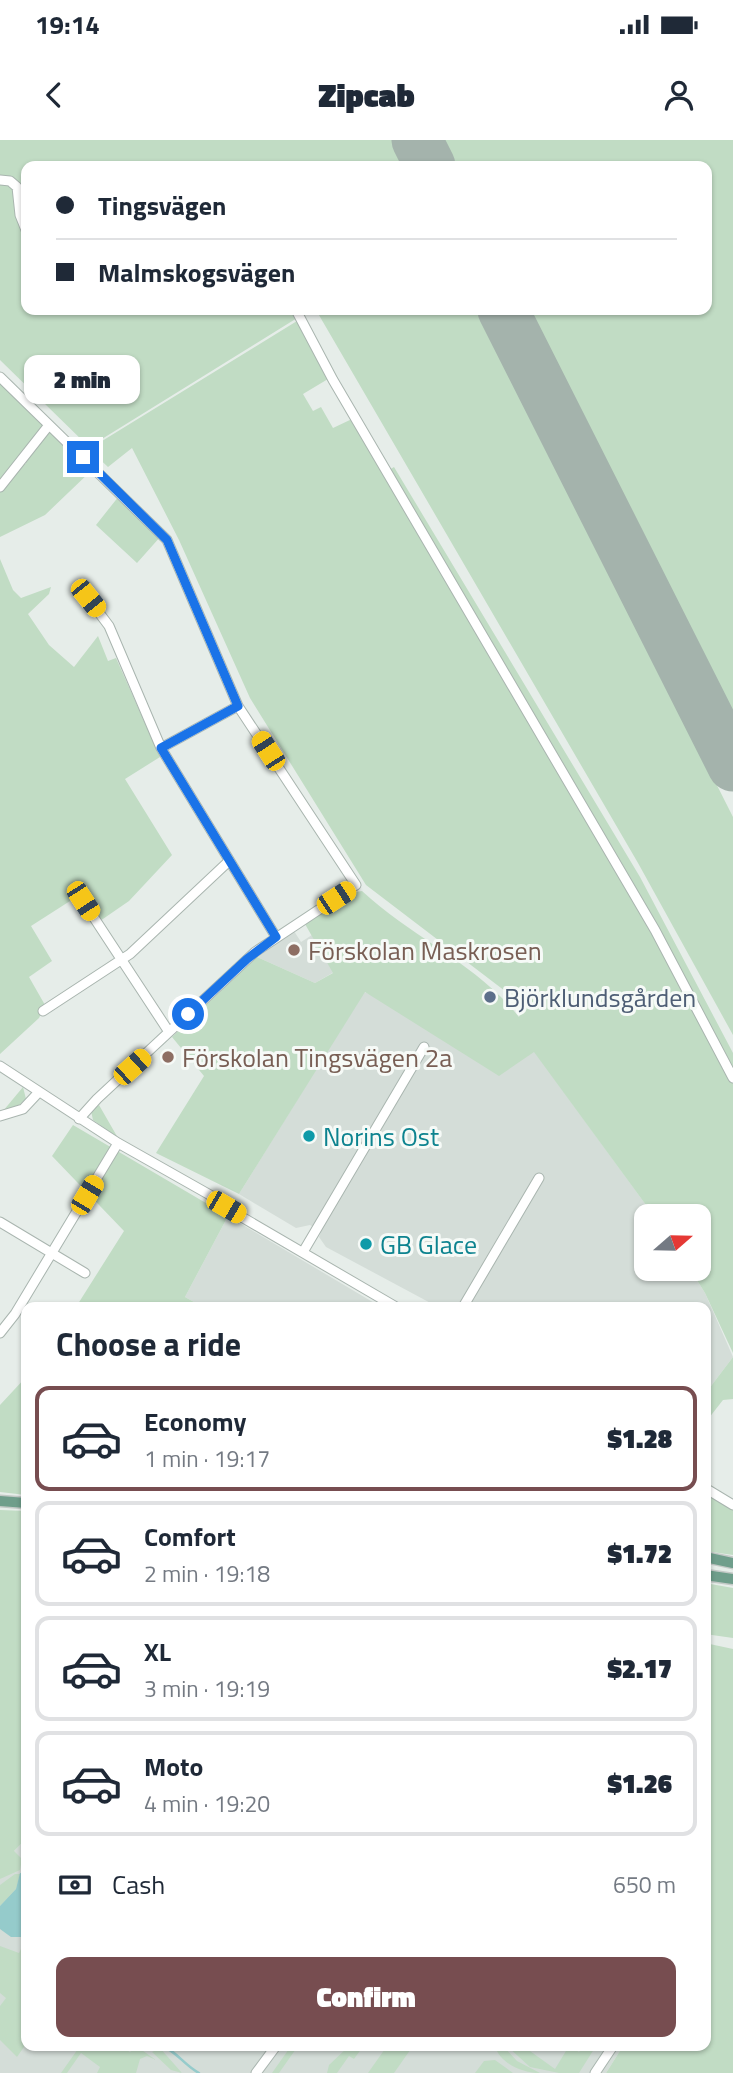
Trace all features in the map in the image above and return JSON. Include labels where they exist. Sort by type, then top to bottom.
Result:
[{"type":"main road","points":[[0,1501],[21,1503]]},
{"type":"main road","points":[[711,1558],[733,1563]]},
{"type":"main road","points":[[711,1576],[733,1579]]},
{"type":"street","points":[[0,180],[10,181],[17,187],[21,219]]},
{"type":"street","points":[[299,315],[655,930],[733,1078]]},
{"type":"street","points":[[0,377],[167,540],[238,706],[356,885],[247,959],[79,1119]]},
{"type":"street","points":[[0,487],[49,425]]},
{"type":"street","points":[[88,598],[108,626],[161,748],[276,937]]},
{"type":"street","points":[[161,748],[238,706]]},
{"type":"street","points":[[43,1011],[122,960],[229,861]]},
{"type":"street","points":[[83,901],[169,1032]]},
{"type":"street","points":[[303,1252],[424,1047]]},
{"type":"street","points":[[0,1066],[118,1143],[388,1302]]},
{"type":"street","points":[[0,1116],[23,1109],[38,1093]]},
{"type":"street","points":[[22,1302],[118,1143]]},
{"type":"street","points":[[466,1302],[539,1178]]},
{"type":"street","points":[[0,1222],[85,1273]]},
{"type":"street","points":[[0,1333],[21,1304]]},
{"type":"street","points":[[711,1492],[733,1505]]},
{"type":"street","points":[[256,2073],[271,2051]]},
{"type":"street","points":[[595,2073],[610,2051]]},
{"type":"shaded area","name":"Förskolan Maskrosen","points":[[294,931],[301,942],[312,935],[334,972],[315,983],[257,957]]},
{"type":"shaded area","points":[[364,992],[534,1051],[645,1204],[634,1204],[634,1281],[698,1281],[709,1302],[429,1302],[326,1247],[319,1237],[321,1232],[310,1225],[296,1228],[239,1194]]},
{"type":"shaded area","points":[[228,1216],[373,1302],[194,1302],[185,1297]]},
{"type":"shaded area","points":[[711,1307],[733,1357],[711,1386]]},
{"type":"shaded area","points":[[21,1844],[21,2051],[620,2051],[606,2073],[0,2073],[0,1865]]},
{"type":"green space","points":[[0,140],[392,140],[402,161],[21,161],[21,315],[302,315],[89,447],[0,360]]},
{"type":"green space","points":[[442,140],[733,140],[733,717],[530,315],[712,315],[712,161],[452,161]]},
{"type":"green space","points":[[319,315],[480,315],[733,817],[733,1035],[638,863]]},
{"type":"green space","points":[[297,321],[328,379],[303,394],[313,411],[321,407],[333,428],[352,419],[650,928],[733,1082],[733,1353],[711,1302],[698,1281],[711,1281],[711,1204],[645,1204],[534,1052],[499,1076],[365,992],[239,1194],[156,1153],[204,1076],[172,1037],[257,957],[315,983],[333,973],[305,924],[356,892],[362,891],[483,981],[519,1017],[521,1011],[505,991],[366,885],[250,698],[179,540],[132,448],[108,467],[89,449]]},
{"type":"green space","points":[[0,381],[46,424],[0,484]]},
{"type":"green space","points":[[46,432],[50,432],[92,470],[45,515],[0,537],[0,491],[21,464],[26,464],[26,458]]},
{"type":"green space","points":[[394,467],[640,877],[733,1053],[733,1070],[658,928],[389,470]]},
{"type":"green space","points":[[119,496],[161,536],[137,563],[96,525]]},
{"type":"green space","points":[[0,559],[13,590],[21,598],[51,587],[49,594],[28,614],[49,645],[74,667],[98,636],[108,661],[116,658],[160,757],[125,779],[172,855],[129,901],[100,921],[81,894],[31,926],[52,961],[29,977],[45,1005],[39,1018],[0,1054]]},
{"type":"green space","points":[[23,1087],[26,1099],[18,1106],[3,1111]]},
{"type":"green space","points":[[99,1105],[118,1138],[93,1120],[91,1111]]},
{"type":"green space","points":[[73,1125],[228,1216],[185,1297],[194,1302],[79,1302],[124,1231],[52,1156]]},
{"type":"green space","points":[[733,1357],[733,1399],[723,1400],[711,1415],[711,1386]]},
{"type":"green space","points":[[21,1382],[21,1494],[0,1492],[0,1405]]},
{"type":"green space","points":[[711,1497],[733,1510],[733,1555],[711,1552]]},
{"type":"green space","points":[[0,1510],[21,1511],[21,1844],[14,1851],[21,1858],[21,1864],[20,1870],[0,1879]]},
{"type":"green space","points":[[711,1584],[733,1588],[733,1638],[711,1635]]},
{"type":"green space","points":[[711,1644],[733,1649],[733,2073],[606,2073],[620,2051],[711,2051]]},
{"type":"green space","points":[[15,1874],[20,1874],[16,1889],[0,1906],[0,1885]]},
{"type":"green space","points":[[0,1946],[19,1953],[21,1949],[21,2051],[17,2057],[0,2040],[0,2006],[6,1998],[0,1993]]},
{"type":"green space","points":[[76,2051],[143,2051],[156,2060],[147,2056],[140,2059],[136,2073],[97,2073],[100,2067],[81,2053],[67,2073],[61,2073]]},
{"type":"green space","points":[[163,2051],[182,2073],[171,2070],[152,2052]]},
{"type":"green space","points":[[287,2051],[294,2051],[279,2073],[272,2073]]},
{"type":"green space","points":[[344,2051],[360,2051],[354,2059],[349,2056],[337,2073],[327,2073],[329,2065]]},
{"type":"green space","points":[[383,2051],[409,2051],[394,2073],[368,2073]]},
{"type":"green space","points":[[508,2051],[517,2061],[540,2073],[513,2066],[498,2052]]},
{"type":"green space","points":[[512,2051],[530,2051],[555,2069],[566,2051],[593,2051],[579,2073],[559,2073],[530,2067]]},
{"type":"green space","points":[[495,2060],[513,2073],[475,2073],[484,2061]]},
{"type":"water","points":[[21,1873],[21,1937],[11,1937],[0,1929],[0,1906],[16,1889]]},
{"type":"waterway","points":[[171,2051],[199,2073]]},
{"type":"runway","points":[[417,140],[428,161]]},
{"type":"runway","points":[[506,315],[733,766]]},
{"type":"place","name":"Förskolan Maskrosen","points":[[294,950]]},
{"type":"place","name":"Björklundsgården","points":[[490,997]]},
{"type":"place","name":"Förskolan Tingsvägen 2a","points":[[168,1057]]},
{"type":"place","name":"Norins Ost","points":[[309,1136]]},
{"type":"place","name":"GB Glace","points":[[366,1244]]},
{"type":"route","points":[[83,457],[167,540],[238,706],[161,748],[276,937],[247,959],[188,1014]]}]
